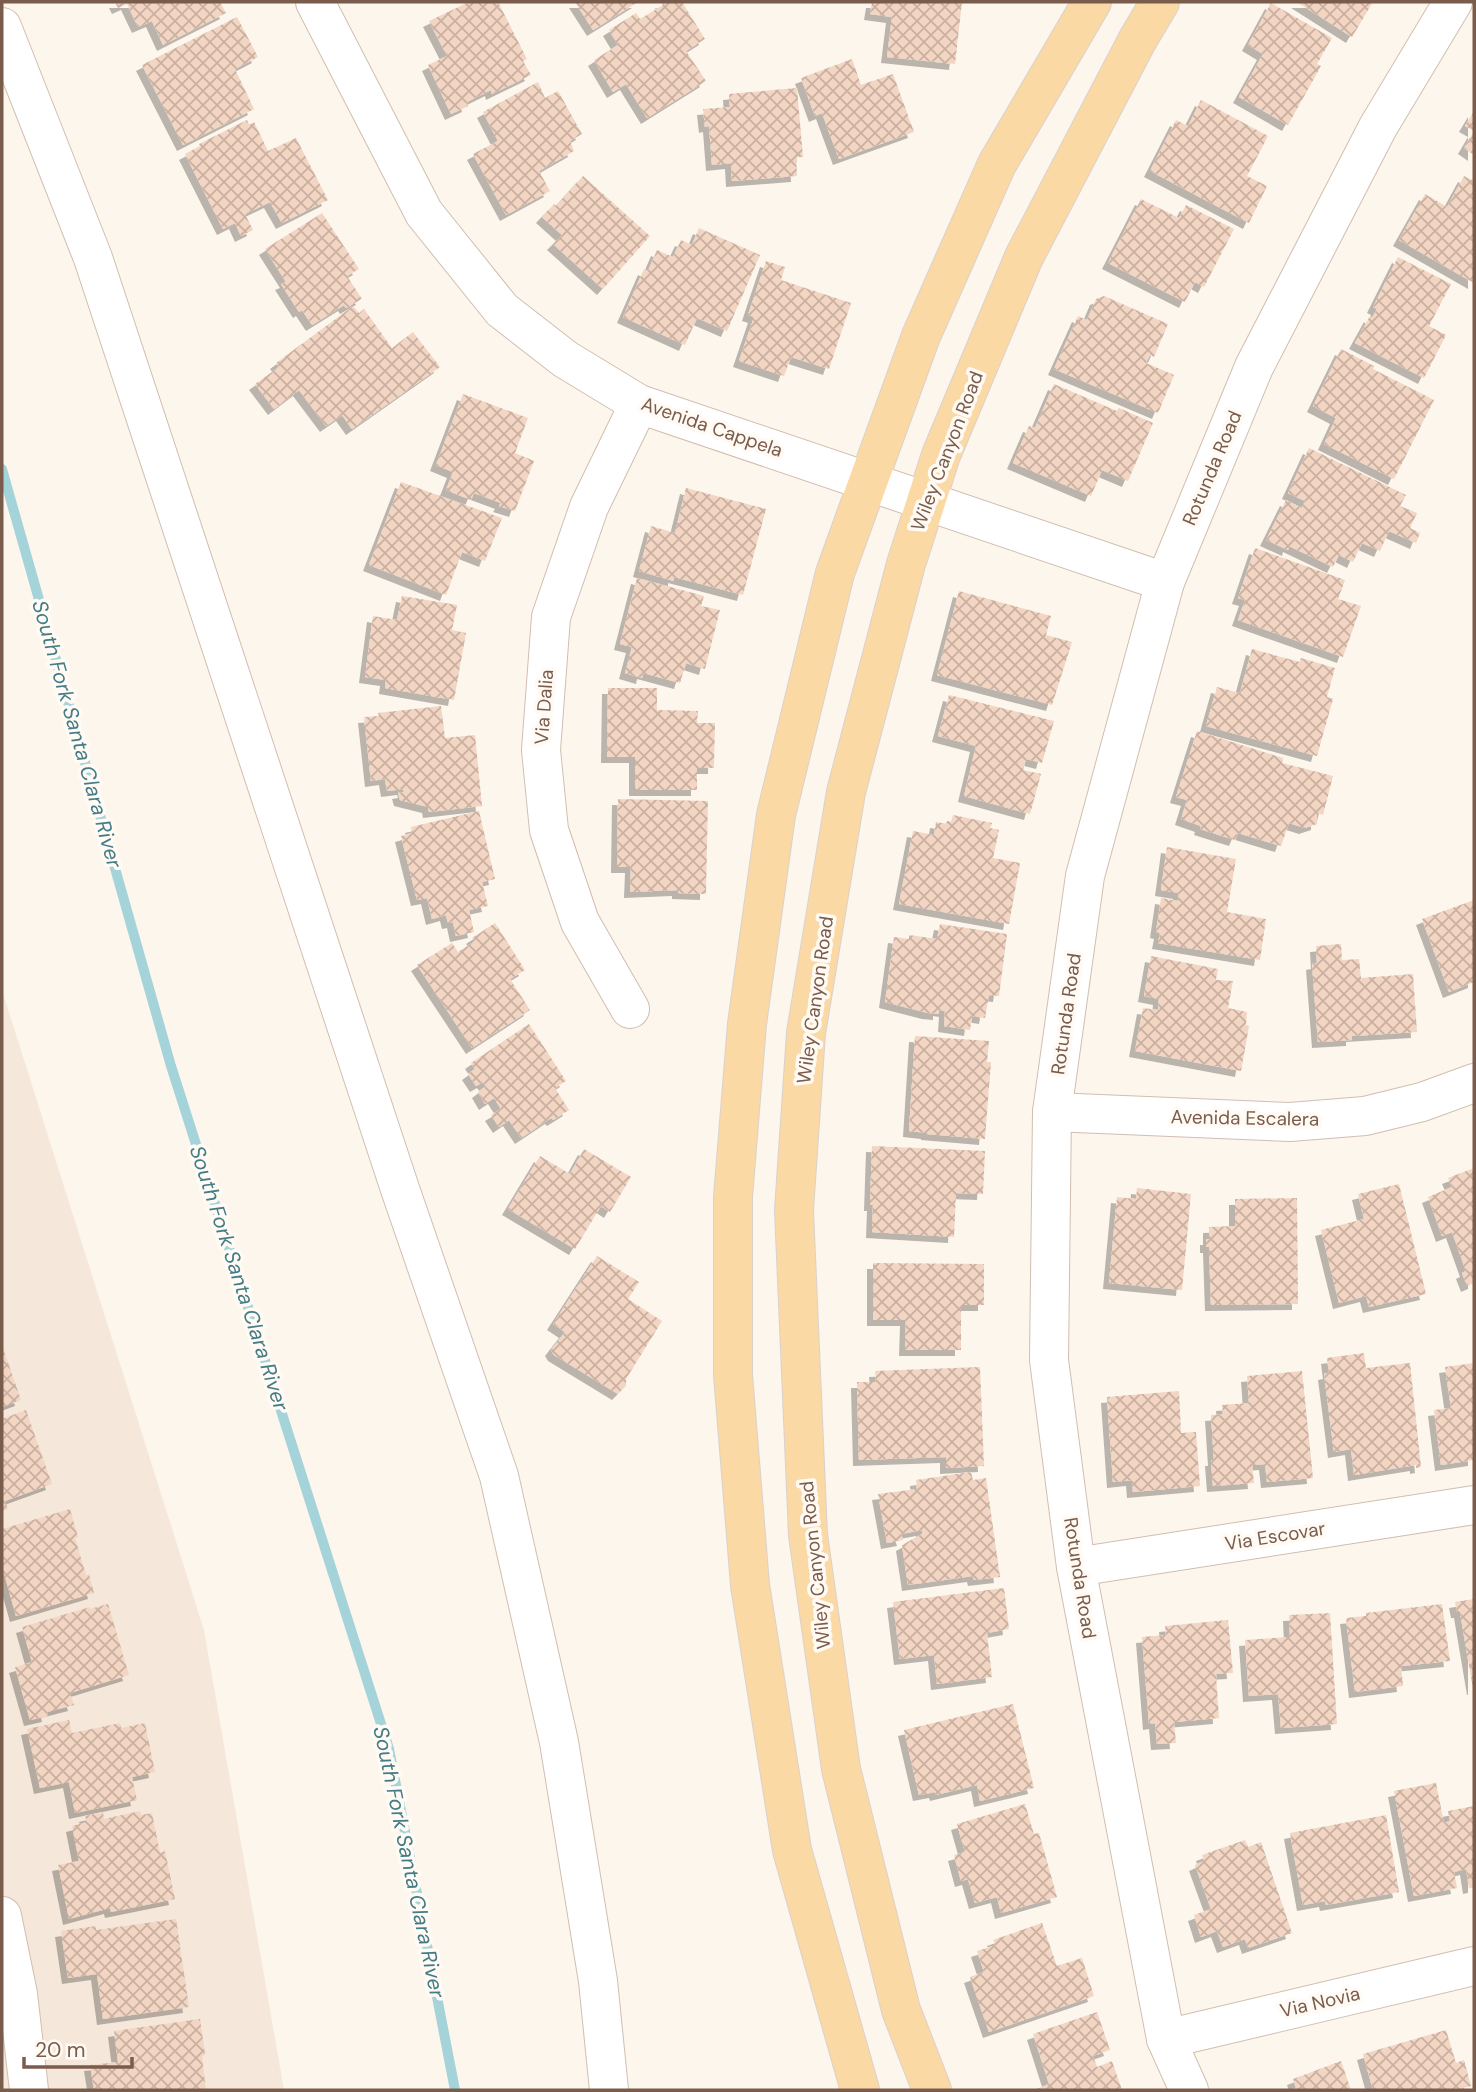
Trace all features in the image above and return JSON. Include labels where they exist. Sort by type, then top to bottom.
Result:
[{"type":"main road","points":[[860,2090],[792,1850],[750,1585],[733,1375],[733,1197],[747,1024],[776,815],[835,573],[921,337],[997,164],[1092,2]]},
{"type":"main road","name":"Wiley Canyon Road","points":[[932,2090],[901,2010],[841,1769],[808,1535],[794,1210],[806,1033],[846,792],[909,555],[941,455],[1024,257],[1138,38],[1160,2]]},
{"type":"street","name":"Rotunda Road","points":[[1189,2090],[1166,2039],[1076,1567],[1049,1360],[1052,1112],[1085,876],[1165,582],[1254,367],[1378,127],[1453,2]]},
{"type":"street","name":"Avenida Cappela","points":[[321,4],[424,213],[502,310],[565,359],[639,404],[1165,582]]},
{"type":"street","points":[[2,27],[93,258],[400,1189],[499,1476],[559,1742],[598,1982],[609,2090]]},
{"type":"street","name":"Via Dalia","points":[[630,1009],[580,922],[549,830],[541,750],[551,617],[589,507],[639,404]]},
{"type":"street","name":"Avenida Escalera","points":[[1052,1112],[1290,1122],[1365,1116],[1422,1102],[1474,1083]]},
{"type":"street","name":"Via Escovar","points":[[1076,1567],[1474,1505]]},
{"type":"street","points":[[2,1916],[10,1997],[29,2090]]},
{"type":"street","name":"Via Novia","points":[[1166,2039],[1474,1966]]},
{"type":"shaded area","points":[[2,990],[204,1630],[284,2090],[2,2090]]},
{"type":"building","points":[[115,2],[220,2],[226,13],[163,45],[152,21],[138,27],[127,4],[118,8]]},
{"type":"building","points":[[469,2],[498,2],[527,59],[523,61],[531,75],[492,94],[491,90],[451,114],[428,65],[447,56],[429,21]]},
{"type":"building","points":[[575,2],[638,2],[593,30]]},
{"type":"building","points":[[661,2],[682,2],[705,39],[686,51],[706,81],[647,118],[626,84],[613,92],[594,60],[618,45],[609,30],[636,13],[640,19],[663,5]]},
{"type":"building","points":[[872,2],[962,2],[955,64],[887,57],[892,17],[870,14]]},
{"type":"building","points":[[1297,2],[1373,2],[1352,37]]},
{"type":"building","points":[[1271,3],[1332,38],[1317,64],[1321,66],[1288,125],[1239,97],[1263,54],[1248,45]]},
{"type":"building","points":[[237,17],[258,57],[235,69],[254,109],[183,145],[142,65]]},
{"type":"building","points":[[852,59],[861,85],[893,74],[914,132],[839,159],[822,113],[815,116],[801,78]]},
{"type":"building","points":[[538,82],[545,98],[558,91],[582,134],[570,141],[574,151],[539,171],[550,191],[506,215],[473,154],[498,141],[483,112]]},
{"type":"building","points":[[797,88],[803,157],[796,157],[797,176],[732,181],[731,163],[712,165],[709,126],[705,127],[703,109],[730,107],[729,94]]},
{"type":"building","points":[[1201,100],[1268,136],[1247,176],[1267,186],[1249,223],[1150,171],[1176,120],[1188,126]]},
{"type":"building","points":[[1474,111],[1474,131],[1465,126]]},
{"type":"building","points":[[247,120],[249,125],[254,122],[268,151],[296,138],[328,200],[282,223],[270,202],[245,214],[253,230],[241,236],[235,223],[223,229],[185,154]]},
{"type":"building","points":[[1474,131],[1474,155],[1464,148]]},
{"type":"building","points":[[583,176],[650,236],[603,289],[553,244],[562,235],[542,217],[554,204],[556,206]]},
{"type":"building","points":[[1464,176],[1474,181],[1474,283],[1399,240],[1425,194],[1447,207]]},
{"type":"building","points":[[1141,199],[1179,218],[1186,205],[1234,229],[1204,287],[1195,282],[1185,302],[1108,263]]},
{"type":"building","points":[[322,213],[359,269],[347,276],[362,299],[346,308],[344,305],[312,325],[302,310],[299,312],[281,284],[286,282],[265,249]]},
{"type":"building","points":[[699,228],[760,255],[727,331],[697,318],[685,345],[623,317],[644,269],[648,271],[657,250],[673,257],[681,240],[692,245]]},
{"type":"building","points":[[1398,257],[1451,284],[1429,326],[1446,335],[1424,378],[1355,343],[1377,309],[1373,307]]},
{"type":"building","points":[[766,261],[785,267],[781,280],[851,303],[829,369],[791,357],[784,376],[739,361],[754,317],[748,315]]},
{"type":"building","points":[[1104,296],[1168,324],[1154,357],[1150,355],[1146,363],[1174,375],[1158,413],[1054,369],[1078,316],[1087,320],[1096,299]]},
{"type":"building","points":[[353,306],[359,313],[364,309],[392,348],[413,332],[440,367],[352,429],[342,415],[326,426],[299,390],[274,409],[255,384],[279,367],[276,363]]},
{"type":"building","points":[[1341,349],[1374,366],[1373,369],[1434,400],[1394,479],[1324,444],[1336,418],[1313,406]]},
{"type":"building","points":[[1054,384],[1153,423],[1128,481],[1102,470],[1091,496],[1013,463],[1029,426],[1035,428]]},
{"type":"building","points":[[463,394],[528,418],[515,453],[534,461],[515,511],[474,493],[471,500],[446,490],[453,472],[436,465]]},
{"type":"building","points":[[1309,448],[1406,495],[1400,506],[1417,513],[1410,528],[1420,533],[1416,543],[1389,531],[1380,551],[1362,543],[1353,562],[1339,555],[1333,567],[1289,546],[1288,550],[1266,540],[1286,500],[1302,508],[1305,501],[1288,493]]},
{"type":"building","points":[[401,482],[502,518],[485,561],[462,552],[446,595],[369,565]]},
{"type":"building","points":[[686,488],[766,509],[743,595],[639,571],[651,526],[675,533]]},
{"type":"building","points":[[1255,548],[1345,580],[1338,599],[1361,606],[1343,657],[1238,620],[1245,600],[1238,598]]},
{"type":"building","points":[[637,578],[704,596],[701,606],[720,610],[705,669],[686,663],[680,683],[643,673],[642,678],[625,673],[632,647],[620,644]]},
{"type":"building","points":[[959,591],[1051,616],[1046,635],[1072,642],[1052,705],[937,675]]},
{"type":"building","points":[[402,596],[457,605],[452,630],[466,633],[454,700],[385,688],[386,680],[365,677],[373,616],[397,620]]},
{"type":"building","points":[[1252,649],[1300,662],[1301,658],[1335,668],[1327,697],[1333,699],[1317,756],[1206,726],[1217,687],[1240,693]]},
{"type":"building","points":[[608,688],[657,688],[657,710],[698,711],[697,723],[715,723],[714,768],[697,768],[697,790],[635,790],[635,757],[607,757]]},
{"type":"building","points":[[949,695],[1054,721],[1042,763],[1026,759],[1023,770],[1041,774],[1030,814],[964,796],[976,746],[938,736]]},
{"type":"building","points":[[441,706],[445,738],[475,735],[482,806],[429,812],[428,807],[400,800],[398,793],[404,792],[403,789],[387,791],[385,779],[371,781],[364,717]]},
{"type":"building","points":[[1197,731],[1283,758],[1282,763],[1333,776],[1323,815],[1317,813],[1317,824],[1305,828],[1289,823],[1281,846],[1238,833],[1235,840],[1200,829],[1201,826],[1181,819],[1187,800],[1176,797]]},
{"type":"building","points":[[618,799],[708,801],[706,894],[678,893],[678,890],[630,892],[631,867],[617,867]]},
{"type":"building","points":[[479,811],[495,879],[482,882],[488,906],[469,910],[474,932],[456,936],[453,922],[448,923],[446,915],[432,919],[427,898],[417,900],[401,836],[412,833],[411,827]]},
{"type":"building","points":[[953,815],[992,823],[990,828],[999,830],[993,858],[1020,863],[1009,924],[899,904],[913,831],[934,835],[936,822],[948,824]]},
{"type":"building","points":[[1167,847],[1236,859],[1227,912],[1266,919],[1260,960],[1158,943],[1160,933],[1156,932],[1161,898],[1178,901],[1179,893],[1161,890]]},
{"type":"building","points":[[1474,900],[1474,982],[1449,992],[1422,919]]},
{"type":"building","points":[[495,923],[525,970],[510,979],[530,1010],[472,1048],[417,965],[452,943],[458,952],[475,941],[472,938]]},
{"type":"building","points":[[940,924],[1007,934],[999,996],[989,995],[985,1018],[972,1016],[970,1030],[944,1026],[945,1011],[939,1010],[939,1014],[928,1013],[885,1002],[894,937],[909,939],[909,935],[937,939]]},
{"type":"building","points":[[1341,944],[1342,960],[1359,959],[1361,978],[1413,974],[1417,1032],[1352,1036],[1352,1040],[1318,1042],[1312,964],[1317,963],[1316,946]]},
{"type":"building","points":[[1151,956],[1218,969],[1216,980],[1233,981],[1228,1008],[1247,1012],[1246,1025],[1249,1026],[1241,1071],[1135,1051],[1143,1008],[1158,1010],[1159,999],[1144,996]]},
{"type":"building","points":[[529,1024],[566,1081],[555,1088],[569,1110],[553,1120],[551,1118],[521,1138],[509,1120],[499,1127],[491,1115],[501,1109],[494,1098],[485,1104],[478,1092],[486,1086],[483,1082],[476,1086],[468,1074],[475,1069],[471,1063]]},
{"type":"building","points":[[915,1036],[989,1041],[987,1062],[991,1062],[985,1139],[909,1131]]},
{"type":"building","points":[[872,1146],[985,1151],[983,1194],[956,1193],[954,1237],[872,1232]]},
{"type":"building","points":[[584,1149],[631,1177],[610,1212],[601,1206],[575,1249],[508,1209],[540,1156],[570,1174]]},
{"type":"building","points":[[1474,1168],[1474,1283],[1467,1286],[1462,1273],[1466,1271],[1452,1232],[1442,1236],[1428,1197],[1452,1187],[1448,1178]]},
{"type":"building","points":[[1399,1184],[1426,1294],[1369,1307],[1366,1296],[1339,1303],[1321,1230],[1364,1219],[1358,1194]]},
{"type":"building","points":[[1137,1188],[1191,1194],[1182,1290],[1109,1283],[1117,1197],[1136,1199]]},
{"type":"building","points":[[1297,1198],[1298,1304],[1211,1305],[1209,1247],[1206,1247],[1209,1227],[1235,1226],[1235,1199]]},
{"type":"building","points":[[597,1256],[639,1282],[628,1299],[662,1321],[626,1379],[626,1386],[618,1394],[554,1355],[551,1350],[565,1332],[553,1324]]},
{"type":"building","points":[[873,1263],[984,1264],[984,1305],[961,1305],[961,1350],[905,1350],[906,1320],[873,1320]]},
{"type":"building","points":[[2,1345],[21,1400],[2,1407]]},
{"type":"building","points":[[1364,1353],[1366,1368],[1410,1363],[1421,1467],[1416,1468],[1416,1465],[1354,1475],[1351,1449],[1334,1452],[1324,1374],[1329,1373],[1327,1358]]},
{"type":"building","points":[[1474,1363],[1474,1460],[1441,1465],[1434,1410],[1451,1408],[1445,1367]]},
{"type":"building","points":[[980,1367],[984,1466],[946,1468],[946,1457],[859,1460],[857,1382],[876,1382],[875,1371]]},
{"type":"building","points":[[1302,1371],[1313,1478],[1267,1482],[1265,1464],[1252,1465],[1254,1483],[1213,1486],[1211,1415],[1223,1414],[1222,1405],[1249,1403],[1247,1376]]},
{"type":"building","points":[[1179,1391],[1181,1433],[1196,1432],[1200,1486],[1133,1492],[1132,1480],[1113,1482],[1107,1397]]},
{"type":"building","points":[[26,1410],[52,1484],[5,1501],[8,1509],[2,1511],[2,1419]]},
{"type":"building","points":[[971,1472],[973,1480],[986,1478],[1000,1577],[974,1580],[973,1576],[908,1585],[902,1545],[922,1534],[922,1530],[901,1534],[903,1540],[887,1543],[878,1494],[917,1489],[916,1480]]},
{"type":"building","points":[[70,1509],[78,1537],[75,1538],[94,1593],[16,1616],[4,1573],[2,1574],[2,1529]]},
{"type":"building","points":[[1004,1588],[1009,1629],[987,1633],[992,1677],[937,1684],[934,1655],[900,1659],[893,1602]]},
{"type":"building","points":[[1474,1599],[1473,1689],[1460,1612],[1457,1612],[1455,1602]]},
{"type":"building","points":[[108,1604],[129,1675],[70,1693],[74,1705],[30,1720],[15,1667],[32,1662],[22,1627]]},
{"type":"building","points":[[1442,1604],[1450,1661],[1401,1666],[1403,1686],[1355,1692],[1346,1618]]},
{"type":"building","points":[[1330,1613],[1337,1724],[1281,1728],[1278,1694],[1249,1696],[1245,1640],[1290,1637],[1289,1615]]},
{"type":"building","points":[[1228,1620],[1233,1673],[1216,1674],[1219,1718],[1174,1722],[1176,1743],[1157,1744],[1155,1723],[1149,1724],[1142,1637],[1166,1635],[1165,1626]]},
{"type":"building","points":[[1013,1704],[1034,1788],[980,1801],[977,1785],[936,1795],[935,1792],[919,1795],[904,1730]]},
{"type":"building","points":[[69,1720],[72,1733],[120,1723],[121,1728],[145,1723],[155,1772],[132,1777],[137,1800],[75,1813],[69,1782],[40,1788],[27,1729]]},
{"type":"building","points":[[1436,1783],[1444,1823],[1450,1821],[1448,1811],[1474,1806],[1474,1887],[1469,1888],[1466,1869],[1454,1872],[1457,1888],[1414,1896],[1394,1791]]},
{"type":"building","points":[[1025,1804],[1034,1834],[1039,1833],[1057,1897],[1001,1913],[997,1897],[975,1903],[968,1879],[961,1881],[954,1855],[965,1852],[957,1824]]},
{"type":"building","points":[[140,1811],[141,1815],[152,1813],[160,1853],[165,1851],[175,1899],[111,1912],[110,1908],[69,1919],[58,1865],[79,1861],[72,1826],[87,1822],[85,1816],[103,1812],[104,1819]]},
{"type":"building","points":[[1386,1815],[1399,1892],[1326,1905],[1325,1901],[1303,1905],[1290,1833]]},
{"type":"building","points":[[1245,1840],[1248,1847],[1261,1842],[1292,1933],[1248,1948],[1245,1939],[1223,1947],[1217,1931],[1201,1937],[1194,1915],[1211,1909],[1195,1865],[1204,1861],[1202,1855]]},
{"type":"building","points":[[176,1919],[189,2007],[103,2019],[97,1974],[68,1978],[61,1931],[96,1926],[96,1930]]},
{"type":"building","points":[[1042,1923],[1057,1966],[1082,1958],[1094,1996],[989,2032],[970,1977],[984,1972],[977,1951],[996,1945],[993,1940]]},
{"type":"building","points":[[1097,2012],[1110,2050],[1093,2056],[1097,2067],[1112,2061],[1122,2090],[1034,2090],[1049,2084],[1033,2034]]},
{"type":"building","points":[[200,2019],[206,2090],[94,2090],[90,2065],[118,2062],[114,2031]]},
{"type":"building","points":[[1446,2030],[1456,2063],[1464,2060],[1471,2086],[1463,2090],[1373,2090],[1363,2054]]},
{"type":"building","points":[[1341,2061],[1351,2090],[1290,2090],[1296,2088],[1293,2079]]},
{"type":"waterway","name":"South Fork Santa Clara River","points":[[2,469],[171,1066],[389,1749],[455,2090]]}]
